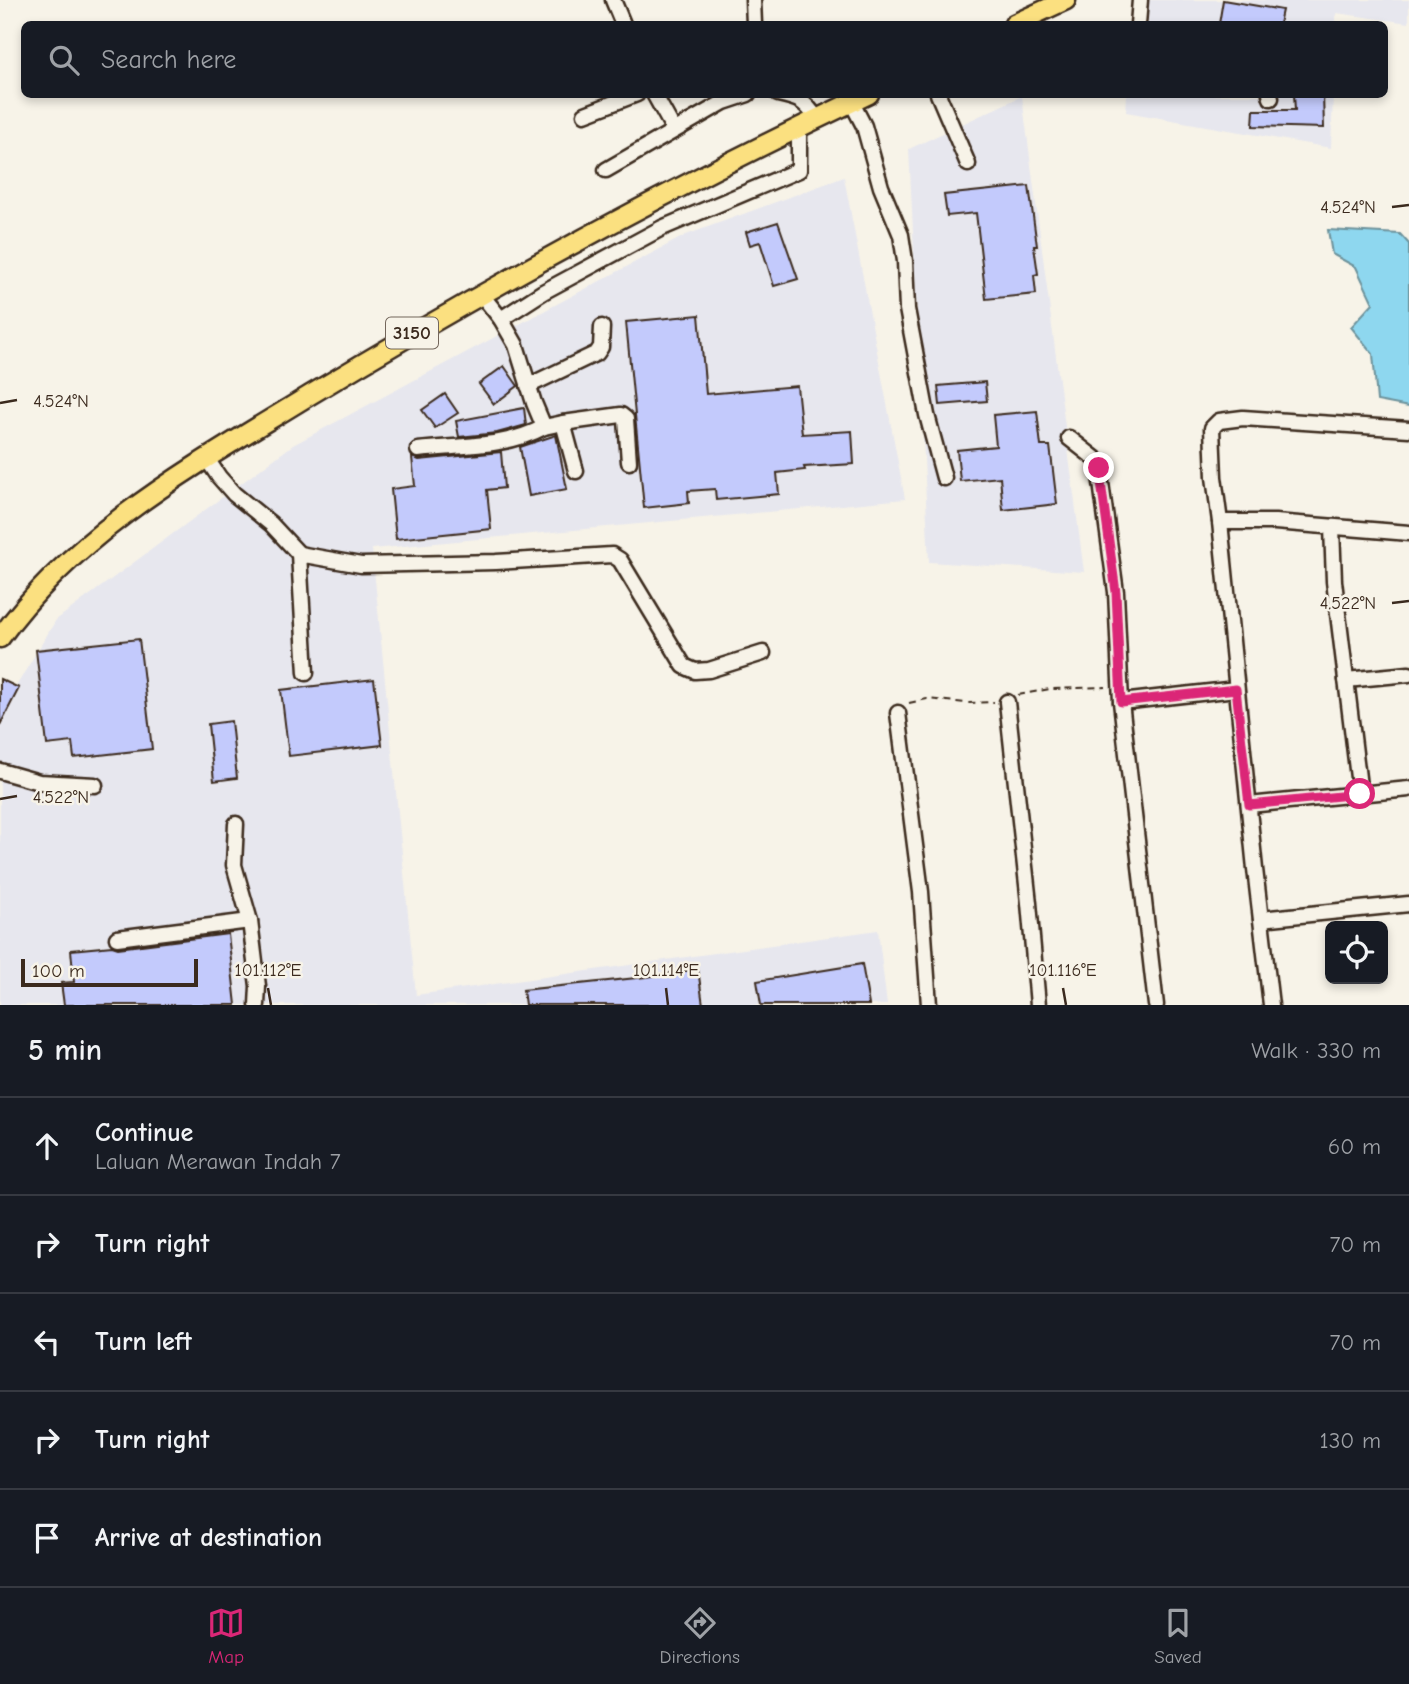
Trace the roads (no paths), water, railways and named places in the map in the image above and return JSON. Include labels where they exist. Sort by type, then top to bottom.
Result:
[{"type":"main road","points":[[1018,21],[1035,7],[1066,0]]},
{"type":"main road","name":"3150","points":[[0,638],[71,557],[131,509],[206,458],[414,332],[612,221],[861,98]]},
{"type":"street","points":[[613,0],[622,21]]},
{"type":"street","points":[[752,0],[754,21]]},
{"type":"street","points":[[1138,21],[1140,0]]},
{"type":"street","points":[[585,114],[627,98]]},
{"type":"street","points":[[656,98],[674,130]]},
{"type":"street","points":[[606,170],[724,102],[736,98]]},
{"type":"street","points":[[797,98],[806,104],[817,119]]},
{"type":"street","points":[[940,98],[968,164]]},
{"type":"street","points":[[852,103],[864,126],[881,187],[901,235],[908,309],[927,415],[944,478]]},
{"type":"street","points":[[501,319],[543,292],[662,228],[799,170],[799,129]]},
{"type":"street","points":[[481,295],[501,319],[516,345],[544,427]]},
{"type":"street","points":[[528,386],[597,353],[601,347],[602,327]]},
{"type":"street","points":[[418,450],[494,444],[527,436],[544,427],[621,415],[626,419],[629,462]]},
{"type":"street","points":[[1271,1005],[1236,689],[1212,428],[1219,421],[1243,418],[1409,429]]},
{"type":"street","points":[[563,423],[576,471]]},
{"type":"street","points":[[1069,438],[1097,460],[1099,468],[1116,592],[1121,702],[1156,1005]]},
{"type":"street","points":[[206,458],[234,494],[271,524],[299,554],[361,565],[496,562],[612,555],[620,560],[684,666],[695,671],[709,670],[763,653]]},
{"type":"street","points":[[1220,522],[1275,522],[1409,533]]},
{"type":"street","points":[[1332,527],[1334,582],[1360,794]]},
{"type":"street","points":[[299,554],[306,673]]},
{"type":"street","points":[[1346,680],[1409,674]]},
{"type":"street","points":[[1121,702],[1236,689]]},
{"type":"street","points":[[1007,702],[1038,1005]]},
{"type":"street","points":[[898,713],[921,892],[929,1005]]},
{"type":"street","points":[[0,771],[39,782],[95,785]]},
{"type":"street","points":[[1249,805],[1409,789]]},
{"type":"street","points":[[236,824],[234,865],[250,921],[258,986],[257,1005]]},
{"type":"street","points":[[1261,919],[1409,904]]},
{"type":"street","points":[[117,938],[250,921]]},
{"type":"water","points":[[1328,230],[1400,234],[1409,244],[1409,407],[1377,401],[1373,354],[1351,327],[1373,303],[1356,267],[1332,254]]}]
